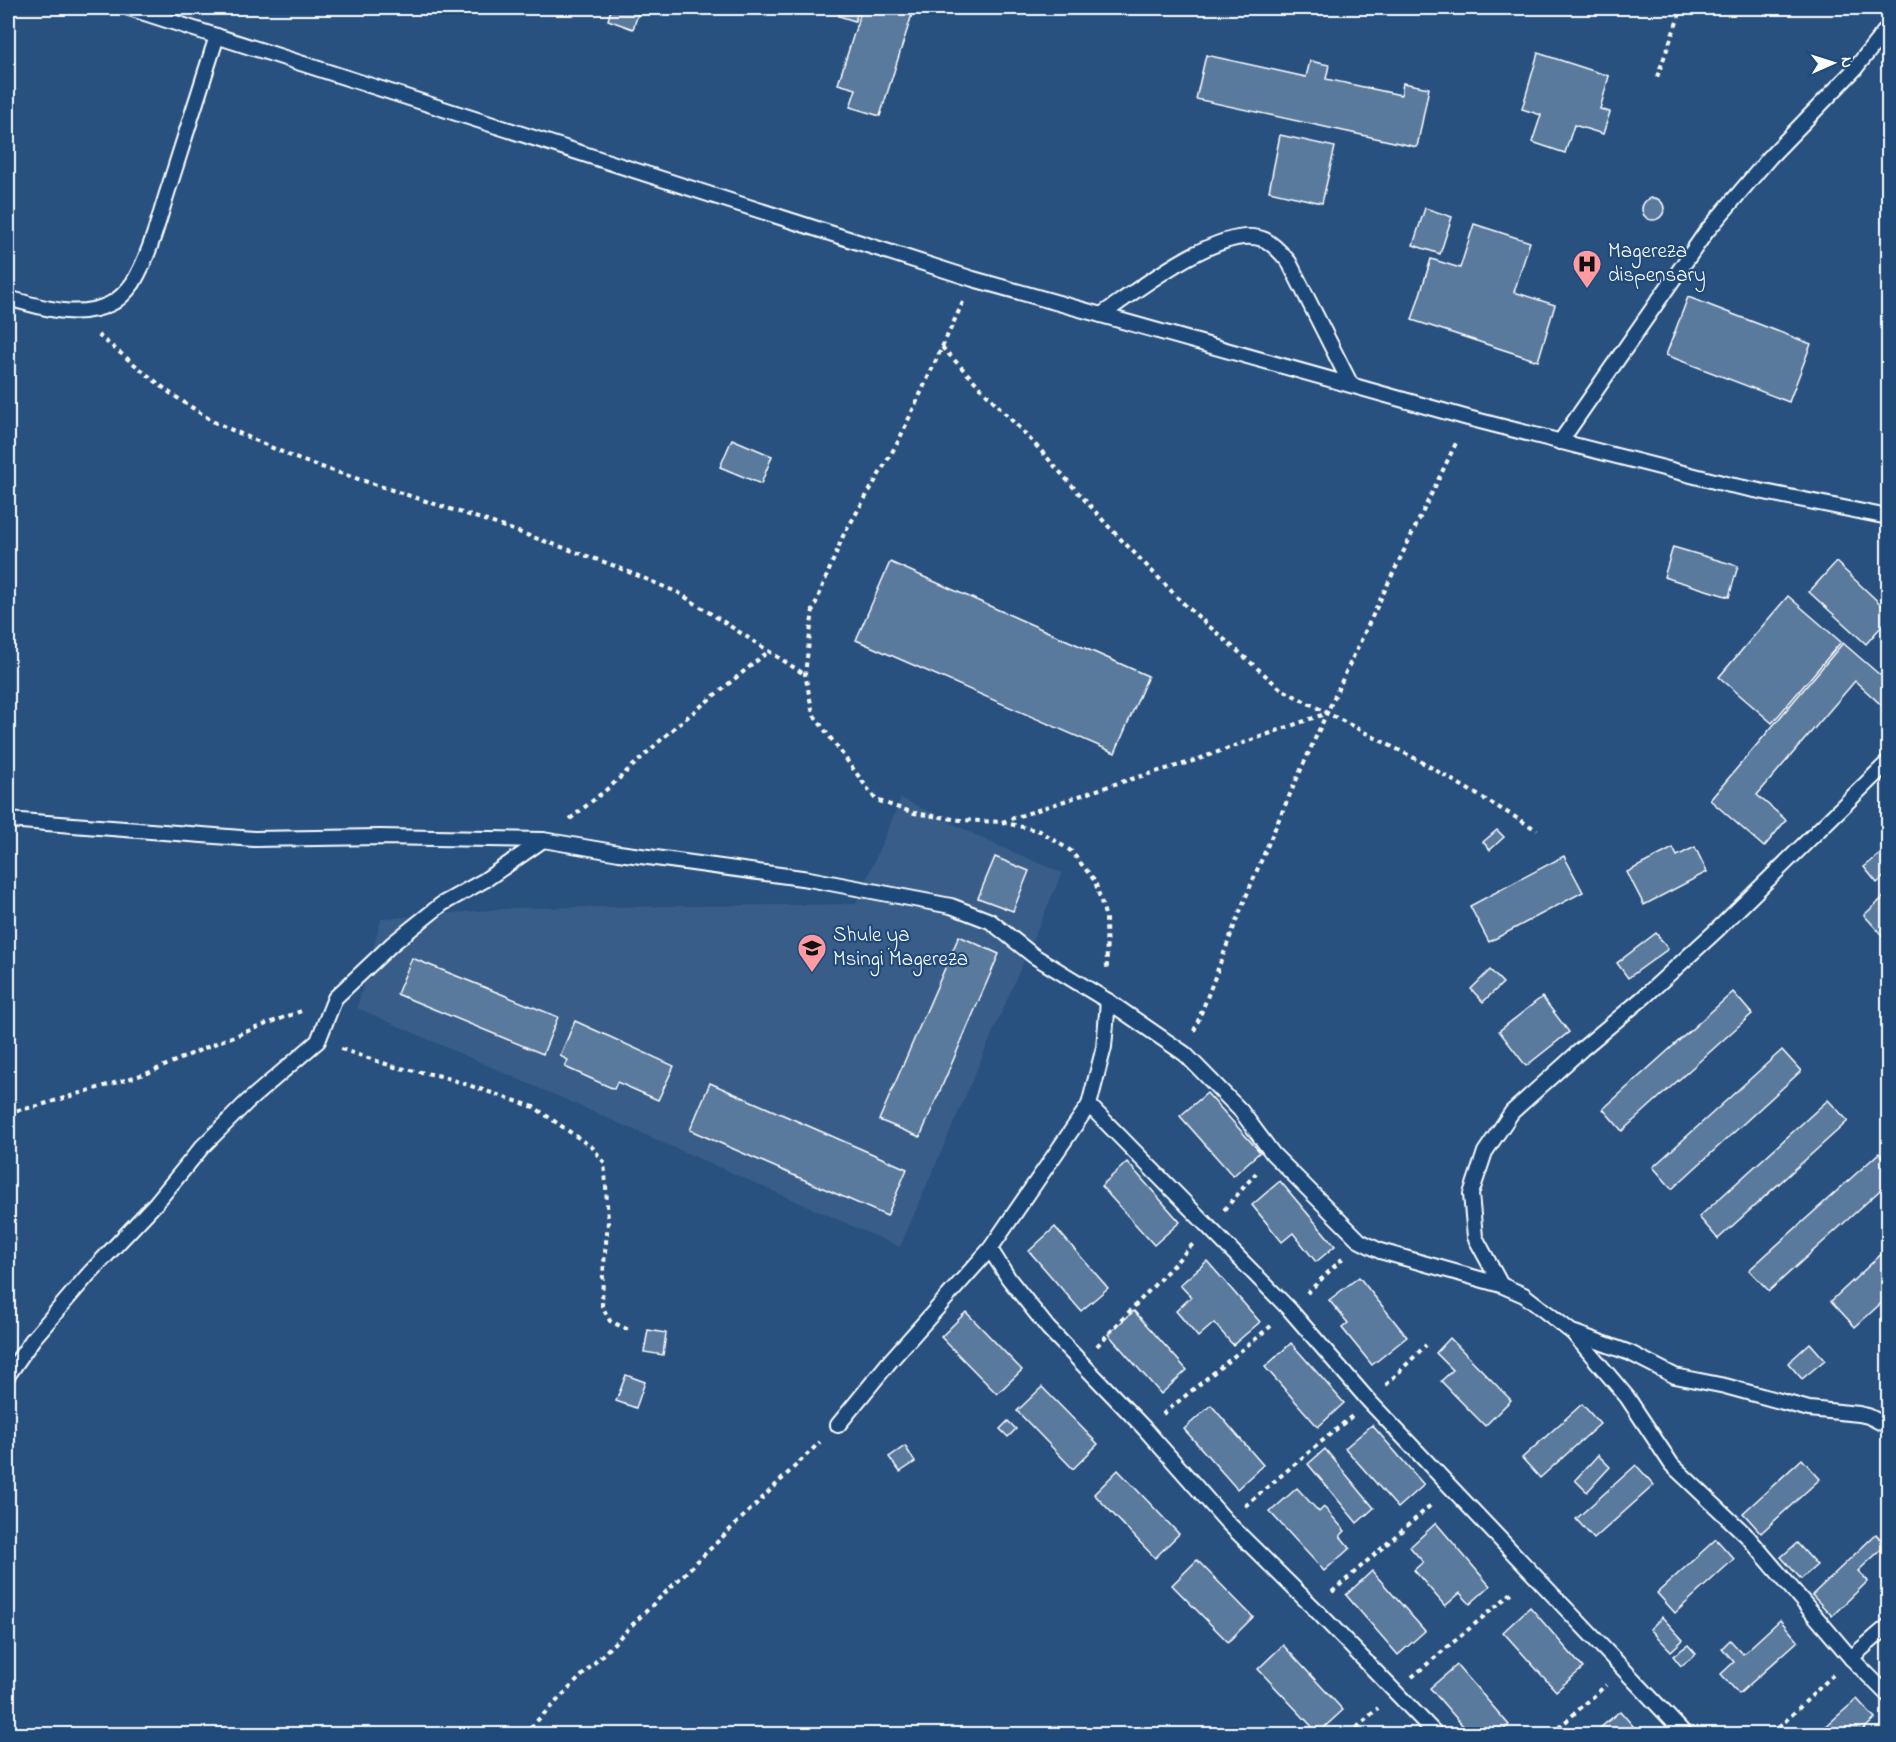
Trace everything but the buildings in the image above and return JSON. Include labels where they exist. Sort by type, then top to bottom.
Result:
[{"type":"lane","points":[[129,8],[973,279],[1351,386],[1560,442],[1730,485],[1888,517]]},
{"type":"lane","points":[[1560,442],[1706,232],[1770,157],[1854,70],[1888,27]]},
{"type":"lane","points":[[8,298],[38,307],[83,312],[110,304],[121,297],[132,283],[151,243],[217,36]]},
{"type":"lane","points":[[1101,315],[1174,265],[1208,248],[1237,238],[1257,238],[1275,247],[1289,262],[1351,386]]},
{"type":"lane","points":[[1501,1285],[1475,1237],[1471,1194],[1485,1152],[1512,1112],[1718,929],[1888,762]]},
{"type":"lane","points":[[8,820],[254,839],[380,837],[543,840],[619,853],[809,879],[951,906],[990,921],[1034,956],[1108,1001],[1185,1054],[1241,1111],[1273,1154],[1360,1241],[1380,1251],[1501,1285],[1524,1296],[1573,1333],[1627,1397],[1672,1465],[1747,1536],[1851,1658],[1888,1695]]},
{"type":"lane","points":[[8,1375],[33,1339],[87,1276],[156,1203],[202,1147],[247,1102],[318,1041],[335,998],[392,944],[442,904],[485,880],[543,840]]},
{"type":"lane","points":[[838,1425],[891,1360],[990,1249],[1089,1105],[1104,1047],[1108,1001]]},
{"type":"lane","points":[[1089,1105],[1290,1310],[1369,1401],[1685,1734]]},
{"type":"lane","points":[[990,1249],[1009,1279],[1048,1328],[1145,1429],[1227,1522],[1436,1734]]},
{"type":"lane","points":[[1573,1333],[1630,1353],[1675,1376],[1725,1386],[1809,1409],[1868,1416],[1888,1426]]},
{"type":"lane","points":[[1851,1658],[1888,1626]]},
{"type":"path","points":[[1657,77],[1682,8]]},
{"type":"path","points":[[973,279],[898,442],[843,536],[813,610],[805,674],[813,714],[876,800],[914,813],[960,820],[1001,822],[1040,831],[1071,851],[1095,881],[1106,918],[1108,1001]]},
{"type":"path","points":[[69,312],[170,393],[214,422],[300,460],[610,564],[679,593],[805,674]]},
{"type":"path","points":[[942,347],[1185,605],[1281,689],[1420,760],[1537,830]]},
{"type":"path","points":[[1185,1054],[1243,903],[1363,636],[1468,418]]},
{"type":"path","points":[[543,840],[612,785],[674,729],[769,651]]},
{"type":"path","points":[[1001,822],[1190,762],[1328,712]]},
{"type":"path","points":[[8,1112],[34,1107],[148,1073],[220,1041],[335,998]]},
{"type":"path","points":[[318,1041],[395,1067],[441,1076],[534,1107],[593,1148],[604,1162],[606,1186],[608,1222],[602,1306],[610,1321],[631,1331]]},
{"type":"path","points":[[1080,1362],[1209,1227],[1273,1154]]},
{"type":"path","points":[[1145,1429],[1290,1310],[1360,1241]]},
{"type":"path","points":[[1227,1522],[1369,1401],[1426,1345]]},
{"type":"path","points":[[524,1734],[635,1622],[838,1425]]},
{"type":"path","points":[[1314,1608],[1450,1487]]},
{"type":"path","points":[[1350,1734],[1394,1692],[1533,1575]]},
{"type":"path","points":[[1772,1734],[1851,1658]]},
{"type":"path","points":[[1552,1734],[1624,1668]]},
{"type":"shaded area","points":[[901,798],[992,843],[1062,873],[900,1247],[357,1008],[381,919],[514,908],[856,904]]},
{"type":"place","name":"Magereza dispensary","points":[[1587,290]]},
{"type":"place","name":"Shule ya Msingi Magereza","points":[[812,974]]}]
